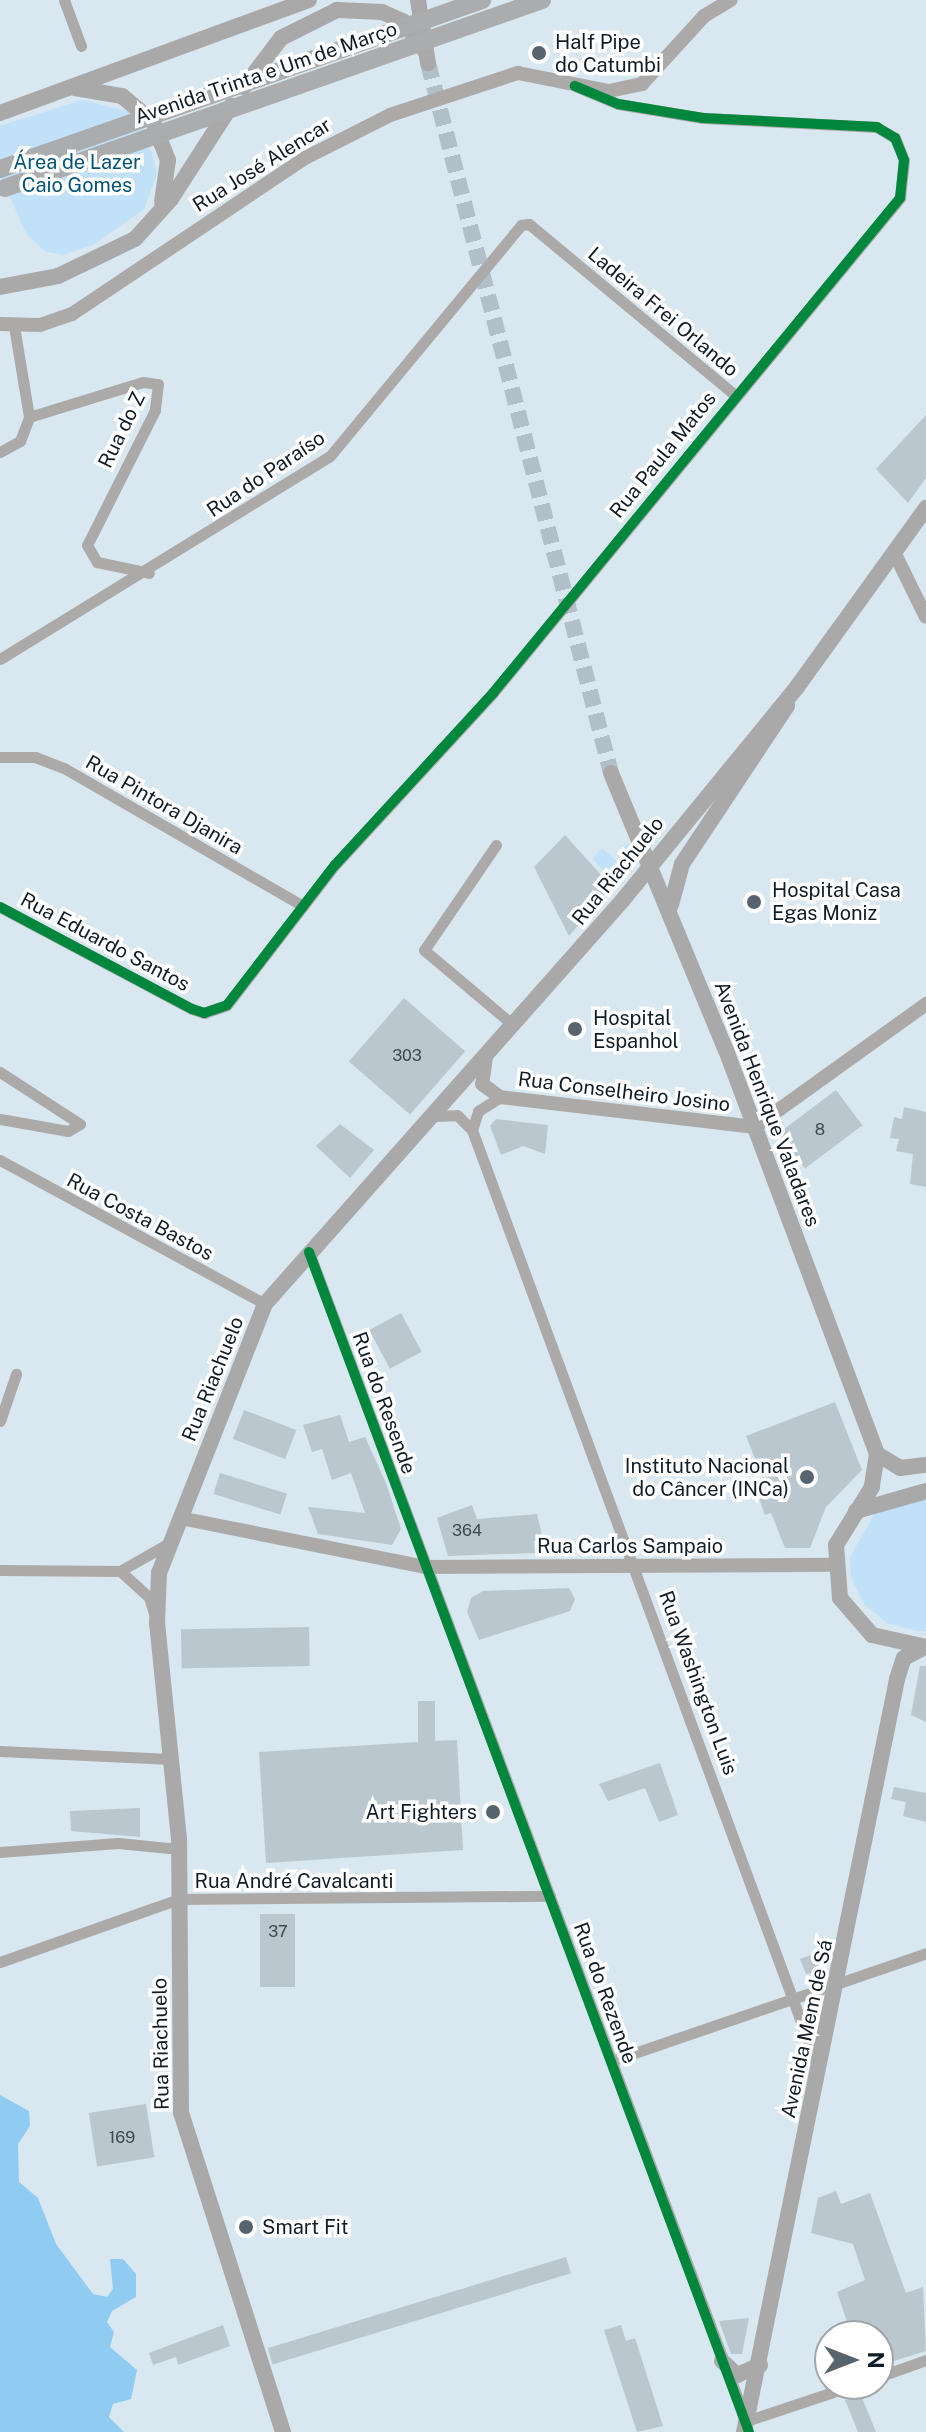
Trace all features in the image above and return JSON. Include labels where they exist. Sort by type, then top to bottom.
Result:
[{"type":"main road","points":[[0,113],[309,0]]},
{"type":"main road","points":[[0,287],[58,276],[119,251],[154,219],[270,49],[304,22],[337,10],[382,12],[404,22],[427,57],[418,0]]},
{"type":"main road","name":"Avenida Trinta e Um de Março","points":[[0,169],[482,0]]},
{"type":"main road","name":"Avenida Trinta e Um de Março","points":[[5,188],[542,0]]},
{"type":"main road","points":[[62,90],[103,89],[130,101],[153,122],[163,140],[168,180],[154,219]]},
{"type":"main road","name":"Rua Riachuelo","points":[[283,2432],[181,2113],[179,1849],[157,1623],[159,1573],[265,1304],[650,865],[797,687],[926,508]]},
{"type":"main road","points":[[672,914],[671,887],[682,864],[797,687]]},
{"type":"main road","name":"Avenida Henrique Valadares","points":[[611,773],[672,914],[877,1454]]},
{"type":"main road","points":[[926,1465],[900,1468],[877,1454],[872,1487],[851,1514],[833,1565],[840,1598],[860,1626],[895,1645],[926,1647]]},
{"type":"main road","points":[[851,1514],[899,1494],[926,1491]]},
{"type":"main road","name":"Avenida Mem de Sá","points":[[746,2428],[897,1679],[904,1658],[926,1647]]},
{"type":"main road","points":[[722,2361],[737,2375],[760,2365]]},
{"type":"street","points":[[64,0],[81,46]]},
{"type":"street","points":[[642,107],[637,99],[642,84],[704,16],[731,0]]},
{"type":"street","name":"Rua José Alencar","points":[[7,325],[72,314],[305,158],[390,115],[518,73],[609,91],[642,84]]},
{"type":"street","name":"Rua Paula Matos","points":[[192,1009],[204,1013],[227,1005],[303,906],[493,693],[735,395],[890,217],[905,178],[904,160],[895,138],[877,127],[703,118],[596,98],[575,86]]},
{"type":"street","name":"Rua do Paraíso","points":[[0,659],[149,573],[330,456],[515,228],[529,224],[568,255]]},
{"type":"street","name":"Ladeira Frei Orlando","points":[[568,255],[735,395]]},
{"type":"street","points":[[0,452],[20,441],[29,417],[7,325]]},
{"type":"street","name":"Rua do Z","points":[[29,417],[143,382],[158,384],[155,410],[87,545],[97,562],[149,573]]},
{"type":"street","points":[[894,552],[926,617]]},
{"type":"street","name":"Rua Pintora Djanira","points":[[0,757],[35,757],[64,768],[303,906]]},
{"type":"street","points":[[496,845],[424,952],[512,1024]]},
{"type":"street","name":"Rua Eduardo Santos","points":[[0,907],[192,1009]]},
{"type":"street","points":[[755,1127],[926,1004]]},
{"type":"street","name":"Rua Conselheiro Josino","points":[[489,1050],[479,1072],[489,1093],[500,1097],[755,1127]]},
{"type":"street","points":[[0,1072],[80,1124],[68,1131],[0,1119]]},
{"type":"street","points":[[426,1118],[457,1115],[472,1130],[478,1111],[500,1097]]},
{"type":"street","name":"Rua Washington Luis","points":[[472,1130],[818,2070]]},
{"type":"street","name":"Rua Costa Bastos","points":[[0,1160],[265,1304]]},
{"type":"street","name":"Rua do Resende","points":[[309,1252],[426,1567]]},
{"type":"street","points":[[0,1421],[16,1374]]},
{"type":"street","name":"Rua Carlos Sampaio","points":[[180,1518],[426,1567],[833,1565]]},
{"type":"street","points":[[0,1570],[120,1571],[171,1542]]},
{"type":"street","name":"Rua do Rezende","points":[[426,1567],[746,2428]]},
{"type":"street","points":[[120,1571],[149,1597],[157,1623]]},
{"type":"street","points":[[0,1751],[171,1759]]},
{"type":"street","points":[[0,1852],[118,1843],[179,1849]]},
{"type":"street","name":"Rua André Cavalcanti","points":[[0,1962],[179,1899],[550,1896]]},
{"type":"street","points":[[611,2061],[926,1953]]},
{"type":"street","points":[[894,2371],[926,2360]]},
{"type":"street","points":[[746,2428],[817,2400]]},
{"type":"green space","name":"Área de Lazer Caio Gomes","points":[[82,100],[131,112],[145,129],[157,174],[144,209],[93,245],[62,255],[45,251],[27,235],[0,175],[0,126]]},
{"type":"green space","points":[[635,841],[643,859],[615,884],[593,859],[602,848],[627,869],[620,848]]},
{"type":"green space","points":[[926,1498],[926,1631],[918,1631],[887,1623],[864,1604],[851,1577],[850,1557],[875,1513]]},
{"type":"shaded area","points":[[0,2095],[29,2111],[30,2126],[18,2144],[19,2182],[38,2198],[56,2244],[93,2294],[107,2297],[113,2289],[110,2259],[123,2259],[136,2274],[136,2297],[112,2311],[107,2322],[114,2332],[110,2347],[137,2370],[131,2399],[113,2404],[109,2417],[124,2432],[0,2432]]},
{"type":"building","points":[[926,415],[926,478],[908,503],[876,469]]},
{"type":"building","points":[[565,835],[611,886],[569,936],[534,867]]},
{"type":"building","points":[[404,998],[465,1051],[410,1115],[349,1061]]},
{"type":"building","points":[[836,1090],[862,1125],[805,1168],[778,1133]]},
{"type":"building","points":[[904,1107],[926,1112],[926,1187],[910,1184],[913,1154],[896,1151],[899,1139],[890,1138],[894,1117],[902,1119]]},
{"type":"building","points":[[496,1119],[548,1125],[545,1154],[523,1146],[501,1155],[490,1126]]},
{"type":"building","points":[[340,1124],[374,1150],[350,1178],[316,1146]]},
{"type":"building","points":[[401,1313],[422,1352],[390,1369],[369,1330]]},
{"type":"building","name":"Instituto Nacional do Câncer (INCa)","points":[[835,1402],[862,1470],[826,1507],[810,1548],[785,1548],[771,1513],[765,1515],[756,1490],[766,1486],[746,1436]]},
{"type":"building","points":[[244,1410],[296,1430],[285,1459],[233,1439]]},
{"type":"building","points":[[340,1415],[349,1442],[365,1437],[386,1483],[401,1529],[392,1545],[318,1534],[308,1507],[365,1513],[351,1473],[332,1480],[322,1449],[312,1452],[303,1425]]},
{"type":"building","points":[[220,1473],[287,1493],[281,1515],[214,1494]]},
{"type":"building","points":[[472,1505],[477,1519],[537,1514],[543,1539],[534,1541],[535,1553],[448,1556],[437,1518]]},
{"type":"building","points":[[569,1588],[575,1599],[570,1611],[479,1640],[467,1612],[471,1598],[483,1591]]},
{"type":"building","points":[[309,1627],[310,1666],[182,1668],[181,1629]]},
{"type":"building","points":[[920,1666],[926,1666],[926,1722],[911,1715]]},
{"type":"building","points":[[418,1701],[435,1701],[435,1741],[457,1740],[463,1850],[266,1863],[259,1752],[418,1742]]},
{"type":"building","points":[[660,1763],[678,1815],[659,1822],[645,1788],[608,1801],[599,1784]]},
{"type":"building","points":[[894,1787],[926,1793],[926,1822],[903,1816],[906,1802],[891,1799]]},
{"type":"building","points":[[140,1808],[140,1837],[71,1831],[70,1811]]},
{"type":"building","points":[[260,1914],[295,1914],[295,1987],[260,1987]]},
{"type":"building","points":[[822,1951],[816,1973],[806,1974],[800,1959]]},
{"type":"building","points":[[146,2104],[154,2157],[97,2166],[89,2113]]},
{"type":"building","points":[[836,2191],[841,2204],[870,2193],[906,2293],[923,2287],[926,2351],[894,2361],[894,2320],[847,2320],[837,2292],[865,2280],[853,2244],[811,2233],[818,2198]]},
{"type":"building","points":[[566,2257],[571,2273],[273,2364],[268,2348]]},
{"type":"building","points":[[749,2318],[742,2354],[731,2354],[719,2321]]},
{"type":"building","points":[[223,2325],[230,2346],[178,2365],[176,2357],[153,2365],[149,2353]]},
{"type":"building","points":[[621,2325],[626,2341],[635,2338],[663,2426],[637,2432],[604,2330]]},
{"type":"building","points":[[845,2400],[863,2400],[876,2432],[858,2432]]},
{"type":"tunnel","points":[[428,63],[611,773]]},
{"type":"cycle path","points":[[0,907],[192,1009],[204,1013],[227,1005],[335,865],[493,693],[900,198],[904,160],[895,138],[877,127],[703,118],[618,104],[575,86]]},
{"type":"cycle path","points":[[309,1252],[749,2432]]},
{"type":"place","name":"Half Pipe do Catumbi","points":[[539,53]]},
{"type":"place","name":"Hospital Casa Egas Moniz","points":[[754,902]]},
{"type":"place","name":"Hospital Espanhol","points":[[575,1029]]},
{"type":"place","name":"Instituto Nacional do Câncer (INCa)","points":[[807,1477]]},
{"type":"place","name":"Art Fighters","points":[[493,1812]]},
{"type":"place","name":"Smart Fit","points":[[246,2227]]}]
